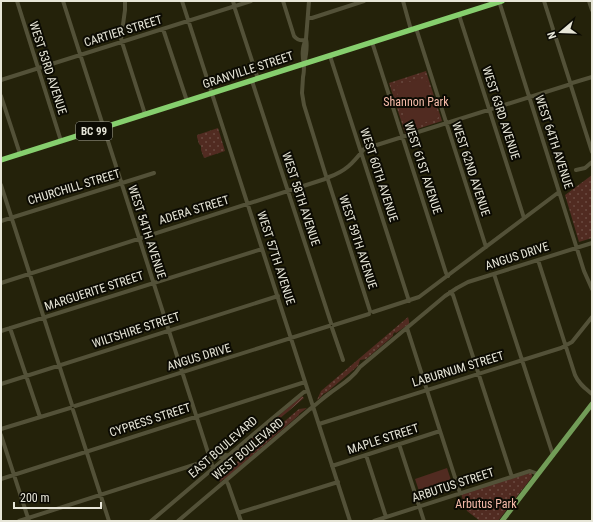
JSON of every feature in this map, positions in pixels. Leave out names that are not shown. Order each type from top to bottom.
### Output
[{"type":"highway","name":"GRANVILLE STREET","points":[[1,160],[500,1]]},
{"type":"main road","points":[[502,521],[592,404]]},
{"type":"street","name":"WEST 53RD AVENUE","points":[[17,1],[61,141]]},
{"type":"street","name":"WEST 54TH AVENUE","points":[[63,1],[213,468]]},
{"type":"street","points":[[124,1],[121,38],[145,114]]},
{"type":"street","name":"WEST 57TH AVENUE","points":[[182,1],[350,521]]},
{"type":"street","name":"WEST 58TH AVENUE","points":[[233,1],[288,191],[342,360]]},
{"type":"street","name":"CARTIER STREET","points":[[1,80],[251,1]]},
{"type":"street","points":[[282,1],[294,36],[296,39],[306,40]]},
{"type":"street","name":"WEST 59TH AVENUE","points":[[309,1],[306,40],[304,42],[302,58],[304,64],[302,87],[304,105],[370,312]]},
{"type":"street","points":[[308,18],[364,1]]},
{"type":"street","name":"WEST 62ND AVENUE","points":[[402,1],[414,29],[486,247]]},
{"type":"street","name":"WEST 64TH AVENUE","points":[[500,1],[584,271],[592,288]]},
{"type":"street","points":[[544,1],[592,152]]},
{"type":"street","points":[[589,1],[592,10]]},
{"type":"street","name":"WEST 63RD AVENUE","points":[[459,15],[524,218]]},
{"type":"street","points":[[163,29],[187,101]]},
{"type":"street","name":"WEST 61ST AVENUE","points":[[372,42],[448,276]]},
{"type":"street","name":"WEST 60TH AVENUE","points":[[330,56],[409,300]]},
{"type":"street","name":"ADERA STREET","points":[[1,283],[327,178],[346,169],[364,150],[592,77]]},
{"type":"street","points":[[1,96],[20,154]]},
{"type":"street","points":[[576,170],[585,168],[592,162]]},
{"type":"street","name":"CHURCHILL STREET","points":[[1,221],[154,173]]},
{"type":"street","points":[[1,185],[110,521]]},
{"type":"street","points":[[409,300],[419,298],[559,192]]},
{"type":"street","name":"ANGUS DRIVE","points":[[450,292],[463,285],[494,274],[592,243]]},
{"type":"street","name":"MARGUERITE STREET","points":[[1,331],[262,249]]},
{"type":"street","points":[[538,260],[577,381],[592,394]]},
{"type":"street","points":[[494,274],[553,455]]},
{"type":"street","points":[[450,292],[452,294],[512,477]]},
{"type":"street","name":"WEST BOULEVARD","points":[[180,520],[313,406],[330,392],[337,389],[360,367],[450,292]]},
{"type":"street","name":"WILTSHIRE STREET","points":[[1,384],[278,296]]},
{"type":"street","name":"ANGUS DRIVE","points":[[1,430],[409,300]]},
{"type":"street","name":"LABURNUM STREET","points":[[319,424],[565,346],[572,342],[592,317]]},
{"type":"street","points":[[10,328],[40,418]]},
{"type":"street","points":[[407,328],[460,493]]},
{"type":"street","name":"CYPRESS STREET","points":[[1,479],[305,382]]},
{"type":"street","name":"EAST BOULEVARD","points":[[152,521],[304,392],[308,391]]},
{"type":"street","name":"MAPLE STREET","points":[[332,466],[440,431]]},
{"type":"street","points":[[1,435],[29,520]]},
{"type":"street","points":[[399,444],[424,521]]},
{"type":"street","points":[[20,521],[29,520],[101,495],[226,455],[228,456]]},
{"type":"street","points":[[366,455],[386,517]]},
{"type":"street","name":"ARBUTUS STREET","points":[[374,521],[530,471],[538,474]]},
{"type":"street","points":[[226,481],[241,521]]},
{"type":"street","points":[[238,513],[338,482]]},
{"type":"green space","name":"Shannon Park","points":[[426,71],[442,121],[405,133],[389,83]]},
{"type":"green space","name":"Shannon Park","points":[[424,78],[426,79],[438,118],[408,128],[395,86]]},
{"type":"green space","points":[[218,128],[225,151],[204,158],[197,135]]},
{"type":"green space","points":[[592,175],[592,238],[579,242],[565,195]]},
{"type":"green space","points":[[408,317],[409,324],[396,333],[395,332],[393,336],[366,359],[360,360],[358,366],[317,400],[321,391]]},
{"type":"green space","points":[[302,396],[304,398],[215,473],[213,471]]},
{"type":"green space","points":[[307,408],[220,482],[218,478],[299,409]]},
{"type":"green space","points":[[447,468],[454,489],[422,500],[415,479]]},
{"type":"green space","name":"Arbutus Park","points":[[532,473],[532,477],[498,521],[480,521],[467,511],[461,494]]}]
